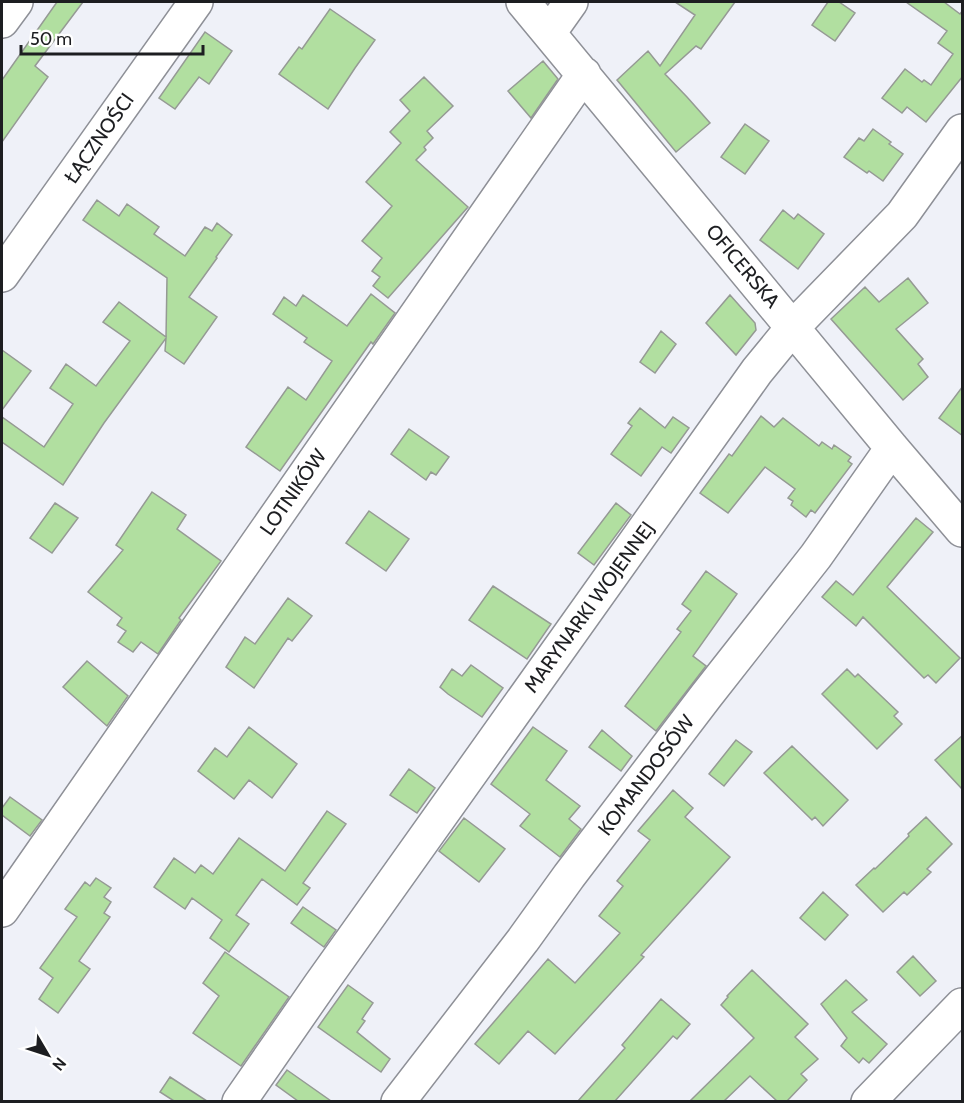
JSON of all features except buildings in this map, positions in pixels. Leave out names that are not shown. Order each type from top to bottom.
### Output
[{"type":"street","points":[[2,21],[16,2]]},
{"type":"street","name":"ŁĄCZNOŚCI","points":[[2,275],[196,2]]},
{"type":"street","name":"OFICERSKA","points":[[523,2],[892,448],[963,530]]},
{"type":"street","points":[[549,33],[571,2]]},
{"type":"street","name":"LOTNIKÓW","points":[[2,910],[584,74]]},
{"type":"street","name":"MARYNARKI WOJENNEJ","points":[[239,1101],[750,381],[793,327],[902,215],[963,131]]},
{"type":"street","name":"KOMANDOSÓW","points":[[398,1101],[523,940],[706,696],[816,556],[892,448]]},
{"type":"street","points":[[868,1101],[963,1005]]}]
